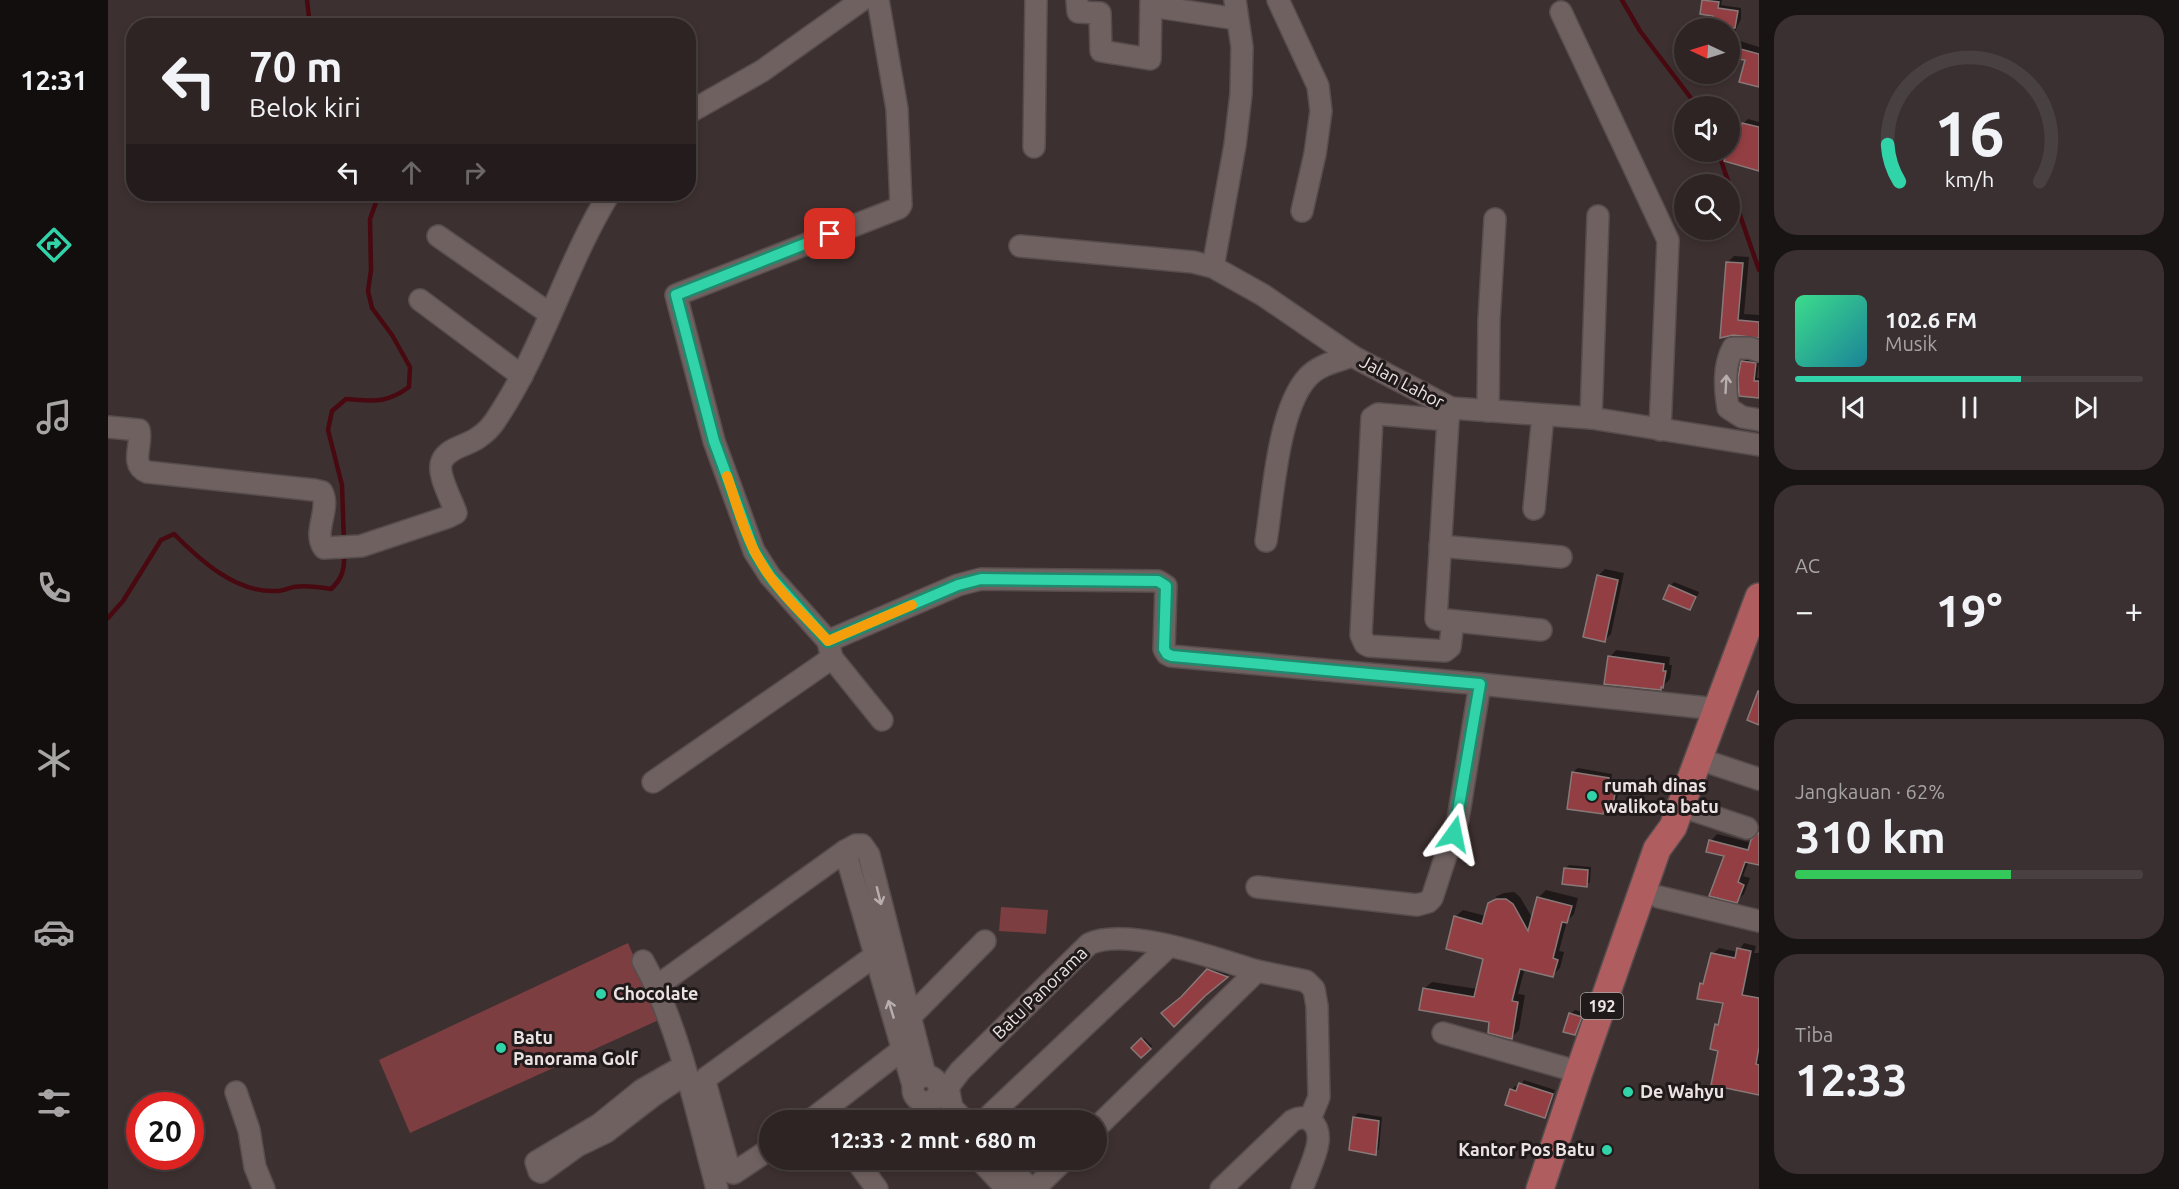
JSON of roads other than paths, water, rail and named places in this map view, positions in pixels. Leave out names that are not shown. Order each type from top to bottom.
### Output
[{"type":"main road","name":"192","points":[[1540,1189],[1657,849],[1677,817],[1759,597]]},
{"type":"main road","name":"192","points":[[1557,1189],[1616,1011],[1674,855],[1677,817]]},
{"type":"street","points":[[696,108],[762,71],[862,0]]},
{"type":"street","points":[[878,0],[897,109],[901,205],[899,208],[676,295],[714,441],[754,551],[770,576],[830,649],[882,720]]},
{"type":"street","points":[[1034,147],[1036,0]]},
{"type":"street","points":[[1077,0],[1078,12],[1100,13],[1101,51],[1150,59],[1151,3],[1236,10],[1242,47],[1241,94],[1235,145],[1213,267]]},
{"type":"street","points":[[1278,0],[1318,86],[1320,103],[1320,129],[1302,211]]},
{"type":"street","points":[[1562,12],[1668,240],[1660,430]]},
{"type":"street","points":[[108,427],[139,430],[138,463],[142,470],[147,472],[322,492],[325,502],[320,540],[324,548],[361,546],[456,513],[441,475],[442,460],[448,453],[478,438],[494,423],[522,376],[582,242],[605,201]]},
{"type":"street","points":[[1591,418],[1598,216]]},
{"type":"street","points":[[1488,411],[1489,320],[1495,219]]},
{"type":"street","points":[[438,236],[550,314]]},
{"type":"street","name":"Jalan Lahor","points":[[1020,246],[1193,261],[1213,267],[1263,295],[1352,356],[1450,414],[1488,411],[1591,418],[1759,445]]},
{"type":"street","points":[[420,300],[522,376]]},
{"type":"street","points":[[1759,351],[1750,348],[1733,348],[1728,357],[1725,393],[1728,408],[1742,417],[1759,420]]},
{"type":"street","points":[[1266,541],[1285,421],[1295,395],[1308,376],[1326,365],[1352,356]]},
{"type":"street","points":[[1376,414],[1450,414],[1440,546],[1444,620],[1434,650],[1369,646],[1363,640],[1371,422],[1376,414]]},
{"type":"street","points":[[1533,509],[1543,415]]},
{"type":"street","points":[[1440,546],[1561,557]]},
{"type":"street","points":[[653,782],[830,649],[958,585],[981,579],[1158,581],[1166,586],[1164,649],[1172,656],[1480,684],[1717,709]]},
{"type":"street","points":[[1444,620],[1541,630]]},
{"type":"street","points":[[1257,888],[1417,905],[1428,902],[1436,888],[1458,819],[1480,684]]},
{"type":"street","points":[[1699,759],[1759,779]]},
{"type":"street","points":[[1677,817],[1747,828]]},
{"type":"street","points":[[657,986],[845,851],[859,844],[865,847],[869,855],[883,949],[903,1049],[954,1110]]},
{"type":"street","points":[[1659,897],[1759,921]]},
{"type":"street","name":"Batu Panorama","points":[[935,1110],[927,1102],[935,1099],[939,1092],[931,1083],[960,1071],[1089,944],[1110,938],[1123,938],[1306,981],[1314,989],[1317,1006],[1319,1097],[1310,1119]]},
{"type":"street","points":[[910,1017],[985,941]]},
{"type":"street","points":[[996,1110],[1168,947]]},
{"type":"street","points":[[883,949],[910,1017],[931,1083]]},
{"type":"street","points":[[759,1156],[734,1173],[730,1172],[705,1082],[706,1078],[883,949]]},
{"type":"street","points":[[643,961],[657,986],[685,1070],[717,1189]]},
{"type":"street","points":[[1107,1117],[1257,971]]},
{"type":"street","points":[[1443,1033],[1579,1072]]},
{"type":"street","points":[[831,1110],[903,1049]]},
{"type":"street","points":[[685,1070],[606,1131],[577,1146],[541,1172],[539,1171],[536,1162],[600,1124],[642,1089],[685,1070]]},
{"type":"street","points":[[236,1092],[249,1130],[255,1167],[264,1189]]},
{"type":"street","points":[[1221,1189],[1292,1121],[1301,1117],[1310,1119],[1317,1131],[1318,1142],[1302,1189]]},
{"type":"street","points":[[864,1170],[878,1189]]},
{"type":"street","points":[[989,1170],[1007,1189]]},
{"type":"street","points":[[1013,1170],[1033,1189],[1053,1170]]},
{"type":"waterway","points":[[307,0],[309,18]]},
{"type":"waterway","points":[[1622,0],[1640,31],[1689,96]]},
{"type":"waterway","points":[[1721,162],[1759,270]]},
{"type":"waterway","points":[[344,543],[342,485],[328,430],[332,411],[346,399],[372,401],[386,399],[409,387],[410,367],[392,335],[372,308],[368,291],[371,270],[370,219],[376,201]]},
{"type":"waterway","points":[[108,618],[123,601],[161,540],[174,534],[220,573],[247,587],[261,590],[279,591],[303,586],[331,589],[342,573],[344,554]]},
{"type":"place","name":"rumah dinas walikota batu","points":[[1592,796]]},
{"type":"place","name":"Chocolate","points":[[601,994]]},
{"type":"place","name":"Batu Panorama Golf","points":[[501,1048]]},
{"type":"place","name":"De Wahyu","points":[[1628,1092]]},
{"type":"place","name":"Kantor Pos Batu","points":[[1607,1150]]}]
